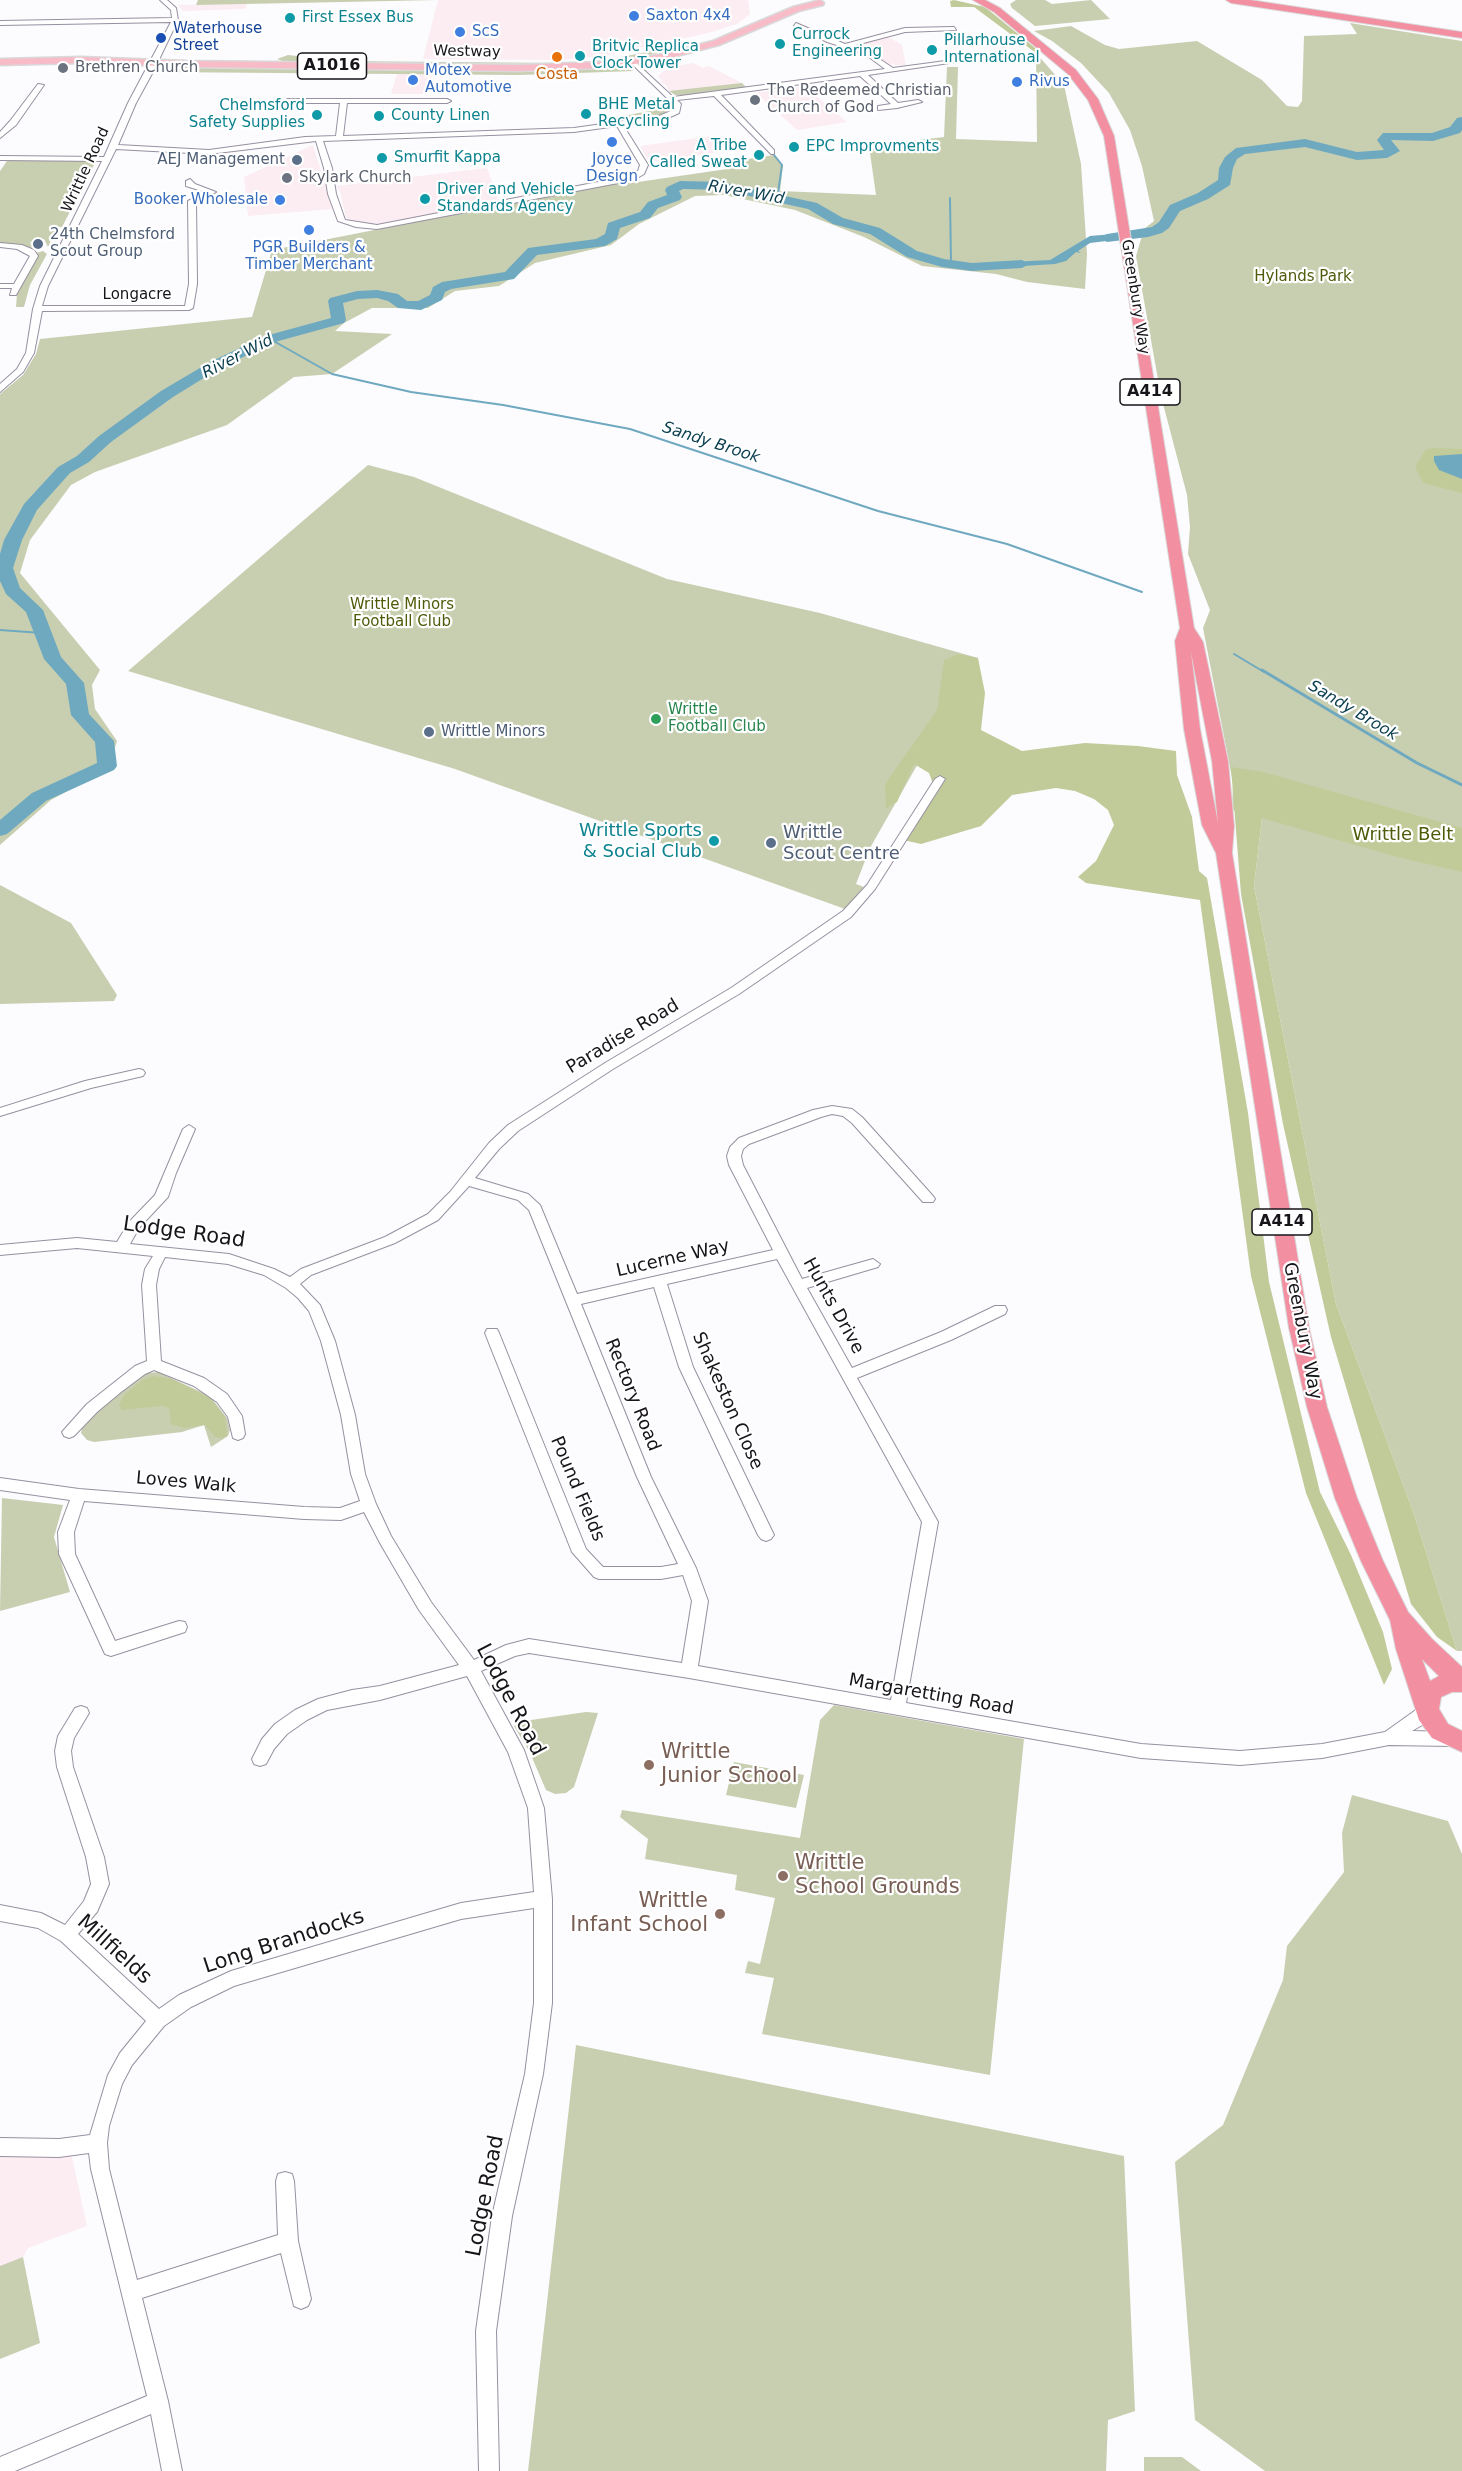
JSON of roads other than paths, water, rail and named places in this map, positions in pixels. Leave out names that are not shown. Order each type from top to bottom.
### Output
[{"type":"highway","name":"A414","points":[[976,0],[990,0]]},
{"type":"highway","name":"Greenbury Way","points":[[976,0],[998,5],[1079,80],[1093,99],[1109,136],[1187,628],[1196,642],[1220,761],[1226,826],[1224,853],[1299,1328],[1312,1385],[1346,1498],[1372,1561],[1400,1618],[1407,1649],[1435,1726],[1457,1740]]},
{"type":"highway","points":[[1231,0],[1462,35]]},
{"type":"highway","points":[[1285,0],[1462,24]]},
{"type":"highway","name":"Greenbury Way","points":[[1187,628],[1182,641],[1192,729],[1210,825],[1224,853]]},
{"type":"highway","name":"Greenbury Way","points":[[1400,1618],[1424,1646],[1462,1680]]},
{"type":"highway","points":[[1427,1707],[1430,1694],[1438,1686],[1462,1680]]},
{"type":"main road","name":"Westway","points":[[154,63],[549,68],[633,62],[686,52],[727,40],[796,9],[831,0]]},
{"type":"main road","name":"Westway","points":[[773,19],[782,11],[785,3],[820,3]]},
{"type":"main road","name":"A1016","points":[[0,62],[81,60],[154,63]]},
{"type":"street","points":[[0,24],[175,20],[174,9],[163,0]]},
{"type":"street","name":"Writtle Road","points":[[0,389],[26,362],[30,353],[37,309],[44,286],[114,147],[132,102],[175,20]]},
{"type":"street","points":[[787,28],[808,23]]},
{"type":"street","points":[[796,26],[867,53],[891,70]]},
{"type":"street","points":[[845,46],[905,30],[954,29]]},
{"type":"street","points":[[114,147],[209,152],[319,138],[543,131],[619,124],[669,115],[678,107],[633,62]]},
{"type":"street","points":[[672,99],[953,62]]},
{"type":"street","points":[[862,74],[897,105]]},
{"type":"street","points":[[0,136],[13,123],[40,85]]},
{"type":"street","points":[[716,93],[771,152]]},
{"type":"street","points":[[288,101],[307,98],[344,101],[430,99],[447,101]]},
{"type":"street","points":[[339,137],[344,101]]},
{"type":"street","points":[[881,108],[918,102]]},
{"type":"street","points":[[319,138],[328,168],[332,194],[342,221],[376,227],[625,179],[641,172],[644,165],[619,124]]},
{"type":"street","points":[[764,145],[773,144]]},
{"type":"street","points":[[2,160],[108,159]]},
{"type":"street","name":"Longacre","points":[[37,309],[189,308],[193,284],[192,201],[212,192],[192,186],[189,184],[190,181]]},
{"type":"street","points":[[0,245],[19,247],[32,252],[34,256],[14,290],[0,286]]},
{"type":"street","name":"Paradise Road","points":[[291,1284],[306,1272],[390,1240],[424,1223],[444,1209],[494,1146],[539,1109],[735,991],[846,914],[871,887],[940,779]]},
{"type":"street","points":[[0,1112],[89,1084],[140,1073]]},
{"type":"street","name":"Hunts Drive","points":[[897,1709],[930,1522],[781,1252],[736,1165],[734,1156],[736,1147],[744,1141],[818,1113],[832,1110],[847,1112],[857,1120],[928,1199]]},
{"type":"street","points":[[122,1246],[134,1225],[162,1197],[169,1173],[189,1129]]},
{"type":"street","name":"Rectory Road","points":[[465,1180],[530,1202],[535,1208],[644,1477],[688,1568],[700,1601],[688,1671]]},
{"type":"street","name":"Lodge Road","points":[[0,1250],[61,1244],[122,1246],[229,1258],[269,1272],[291,1284],[303,1294],[315,1309],[328,1341],[348,1415],[358,1474],[368,1504],[385,1539],[425,1606],[471,1668],[516,1750],[536,1808],[543,1899],[543,2003],[534,2074],[502,2216],[486,2331],[489,2471]]},
{"type":"street","points":[[154,1364],[149,1285],[152,1269],[162,1251]]},
{"type":"street","name":"Lucerne Way","points":[[574,1300],[781,1252]]},
{"type":"street","points":[[799,1285],[873,1264]]},
{"type":"street","name":"Shakeston Close","points":[[659,1281],[686,1367],[766,1535]]},
{"type":"street","points":[[849,1375],[946,1336],[1000,1310]]},
{"type":"street","name":"Pound Fields","points":[[492,1333],[580,1552],[599,1573],[661,1573],[688,1568]]},
{"type":"street","points":[[69,1432],[92,1408],[116,1388],[154,1364],[199,1382],[222,1398],[235,1416],[238,1434]]},
{"type":"street","name":"Loves Walk","points":[[0,1484],[79,1495],[312,1514],[341,1514],[368,1504]]},
{"type":"street","points":[[79,1495],[66,1533],[67,1554],[111,1649],[179,1627]]},
{"type":"street","name":"Margaretting Road","points":[[260,1759],[268,1744],[281,1729],[301,1715],[324,1704],[352,1696],[380,1693],[471,1668],[512,1650],[529,1646],[688,1671],[1141,1751],[1240,1758],[1322,1751],[1389,1738],[1457,1740]]},
{"type":"street","name":"Margaretting Road","points":[[1389,1738],[1418,1719],[1427,1707]]},
{"type":"street","points":[[67,1935],[91,1906],[100,1884],[95,1857],[64,1759],[66,1736],[81,1713]]},
{"type":"street","name":"Long Brandocks","points":[[172,2471],[158,2401],[100,2169],[98,2143],[106,2103],[114,2081],[141,2039],[158,2020],[185,2001],[231,1979],[478,1906],[543,1899]]},
{"type":"street","name":"Millfields","points":[[0,1913],[41,1921],[67,1935],[158,2020]]},
{"type":"street","points":[[0,2147],[44,2148],[98,2143]]},
{"type":"street","points":[[285,2181],[288,2241],[302,2299]]},
{"type":"street","points":[[130,2292],[288,2241]]},
{"type":"street","points":[[0,2467],[158,2401]]},
{"type":"water","points":[[1137,232],[1139,237],[1090,243],[1078,251],[1081,253],[1076,252],[1066,261],[1055,264],[992,268],[990,263],[1050,260],[1090,236]]},
{"type":"water","points":[[1462,454],[1462,479],[1439,470],[1434,461],[1434,456]]},
{"type":"waterway","name":"River Wid","points":[[1107,238],[1157,230],[1164,225],[1175,208],[1203,196],[1225,182],[1226,168],[1232,157],[1241,151],[1305,143],[1357,156],[1387,154],[1393,151],[1384,140],[1388,136],[1433,137],[1455,130],[1462,121]]},
{"type":"waterway","points":[[774,155],[782,165],[777,200]]},
{"type":"waterway","name":"River Wid","points":[[0,830],[39,797],[107,766],[104,741],[80,715],[75,683],[53,659],[34,610],[12,590],[4,568],[13,540],[30,508],[64,470],[83,459],[105,439],[167,394],[215,365],[270,339],[339,320],[335,301],[357,295],[377,294],[393,297],[403,305],[421,306],[437,297],[438,290],[447,285],[509,276],[533,251],[600,243],[612,236],[613,226],[645,215],[653,205],[675,197],[672,190],[680,185],[722,186],[812,206],[838,221],[875,231],[912,254],[942,263],[972,267],[1022,264]]},
{"type":"waterway","points":[[950,198],[951,264]]},
{"type":"waterway","name":"Sandy Brook","points":[[270,339],[332,374],[411,392],[503,405],[630,429],[878,511],[1007,544],[1142,592]]},
{"type":"waterway","points":[[0,630],[42,633]]},
{"type":"waterway","name":"Sandy Brook","points":[[1234,654],[1264,672]]},
{"type":"waterway","name":"Sandy Brook","points":[[1262,670],[1417,763],[1462,785]]},
{"type":"place","name":"Saxton 4x4","points":[[634,16]]},
{"type":"place","name":"First Essex Bus","points":[[290,18]]},
{"type":"place","name":"ScS","points":[[460,32]]},
{"type":"place","name":"Waterhouse Street","points":[[161,38]]},
{"type":"place","name":"Currock Engineering","points":[[780,44]]},
{"type":"place","name":"Pillarhouse International","points":[[932,50]]},
{"type":"place","name":"Britvic Replica Clock Tower","points":[[580,56]]},
{"type":"place","name":"Costa","points":[[557,57]]},
{"type":"place","name":"Brethren Church","points":[[63,68]]},
{"type":"place","name":"Motex Automotive","points":[[413,80]]},
{"type":"place","name":"Rivus","points":[[1017,82]]},
{"type":"place","name":"The Redeemed Christian Church of God","points":[[755,100]]},
{"type":"place","name":"BHE Metal Recycling","points":[[586,114]]},
{"type":"place","name":"Chelmsford Safety Supplies","points":[[317,115]]},
{"type":"place","name":"County Linen","points":[[379,116]]},
{"type":"place","name":"Joyce Design","points":[[612,142]]},
{"type":"place","name":"EPC Improvments","points":[[794,147]]},
{"type":"place","name":"A Tribe Called Sweat","points":[[759,155]]},
{"type":"place","name":"Smurfit Kappa","points":[[382,158]]},
{"type":"place","name":"AEJ Management","points":[[297,160]]},
{"type":"place","name":"Skylark Church","points":[[287,178]]},
{"type":"place","name":"Driver and Vehicle Standards Agency","points":[[425,199]]},
{"type":"place","name":"Booker Wholesale","points":[[280,200]]},
{"type":"place","name":"PGR Builders & Timber Merchant","points":[[309,230]]},
{"type":"place","name":"24th Chelmsford Scout Group","points":[[38,244]]},
{"type":"place","name":"Writtle Football Club","points":[[656,719]]},
{"type":"place","name":"Writtle Minors","points":[[429,732]]},
{"type":"place","name":"Writtle Sports & Social Club","points":[[714,841]]},
{"type":"place","name":"Writtle Scout Centre","points":[[771,843]]},
{"type":"place","name":"Writtle Junior School","points":[[649,1765]]},
{"type":"place","name":"Writtle School Grounds","points":[[783,1876]]},
{"type":"place","name":"Writtle Infant School","points":[[720,1914]]},
{"type":"park label","name":"Hylands Park","points":[[1303,277]]},
{"type":"park label","name":"Writtle Minors Football Club","points":[[402,614]]},
{"type":"park label","name":"Writtle Belt","points":[[1403,835]]}]
